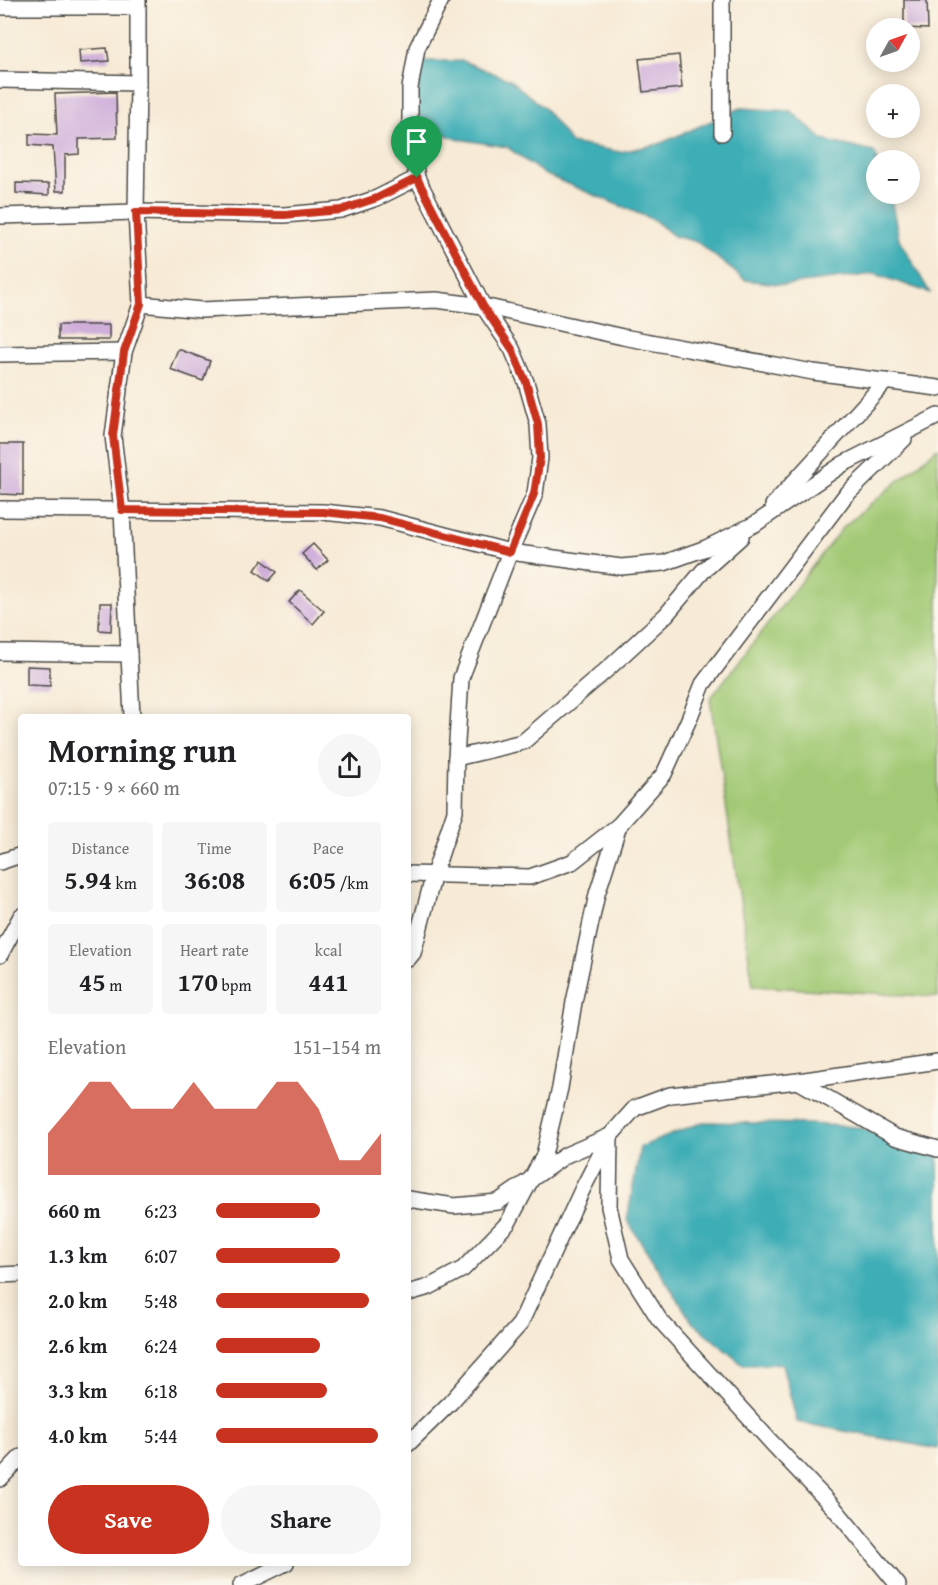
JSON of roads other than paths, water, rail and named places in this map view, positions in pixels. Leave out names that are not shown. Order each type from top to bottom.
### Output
[{"type":"street","points":[[411,955],[455,811],[460,678],[534,494],[540,458],[538,424],[526,382],[512,349],[483,306],[417,178],[410,131],[410,88],[417,48],[441,0]]},
{"type":"street","points":[[722,0],[722,133]]},
{"type":"street","points":[[0,7],[138,3],[136,212],[141,304],[124,352],[113,436],[122,510],[132,714]]},
{"type":"street","points":[[0,80],[138,83]]},
{"type":"street","points":[[0,216],[136,212],[284,215],[341,210],[377,198],[417,178]]},
{"type":"street","points":[[141,304],[201,310],[436,300],[483,306],[634,339],[813,372],[938,388]]},
{"type":"street","points":[[0,354],[124,352]]},
{"type":"street","points":[[456,758],[523,742],[611,666],[666,615],[703,571],[755,524],[886,381]]},
{"type":"street","points":[[0,509],[323,512],[380,518],[510,552],[621,567],[664,563],[706,548],[755,524],[843,464],[938,416]]},
{"type":"street","points":[[411,874],[530,877],[572,862],[619,825],[664,774],[703,684],[845,496],[914,429]]},
{"type":"street","points":[[0,652],[129,654]]},
{"type":"street","points":[[411,1292],[429,1287],[463,1269],[508,1223],[544,1155],[560,1088],[574,1002],[597,894],[619,825]]},
{"type":"street","points":[[0,862],[18,856]]},
{"type":"street","points":[[0,955],[18,922]]},
{"type":"street","points":[[411,1441],[450,1403],[520,1324],[582,1190],[610,1136],[635,1108],[670,1095],[798,1081],[938,1061]]},
{"type":"street","points":[[798,1081],[895,1137],[938,1149]]},
{"type":"street","points":[[411,1199],[454,1206],[498,1202],[566,1155],[610,1136]]},
{"type":"street","points":[[610,1136],[609,1207],[621,1259],[659,1319],[835,1509],[898,1585]]},
{"type":"street","points":[[0,1275],[18,1274]]},
{"type":"street","points":[[0,1479],[18,1460]]},
{"type":"street","points":[[242,1585],[280,1566]]},
{"type":"water","points":[[422,61],[463,61],[510,80],[545,109],[571,143],[620,152],[659,144],[741,108],[791,111],[823,140],[866,150],[866,204],[892,204],[899,239],[930,293],[875,274],[785,285],[745,280],[697,242],[674,236],[654,220],[544,174],[507,147],[458,139],[415,125],[416,83]]},
{"type":"water","points":[[703,1122],[858,1127],[938,1154],[938,1449],[797,1422],[782,1364],[743,1365],[692,1322],[627,1220],[640,1147]]}]
